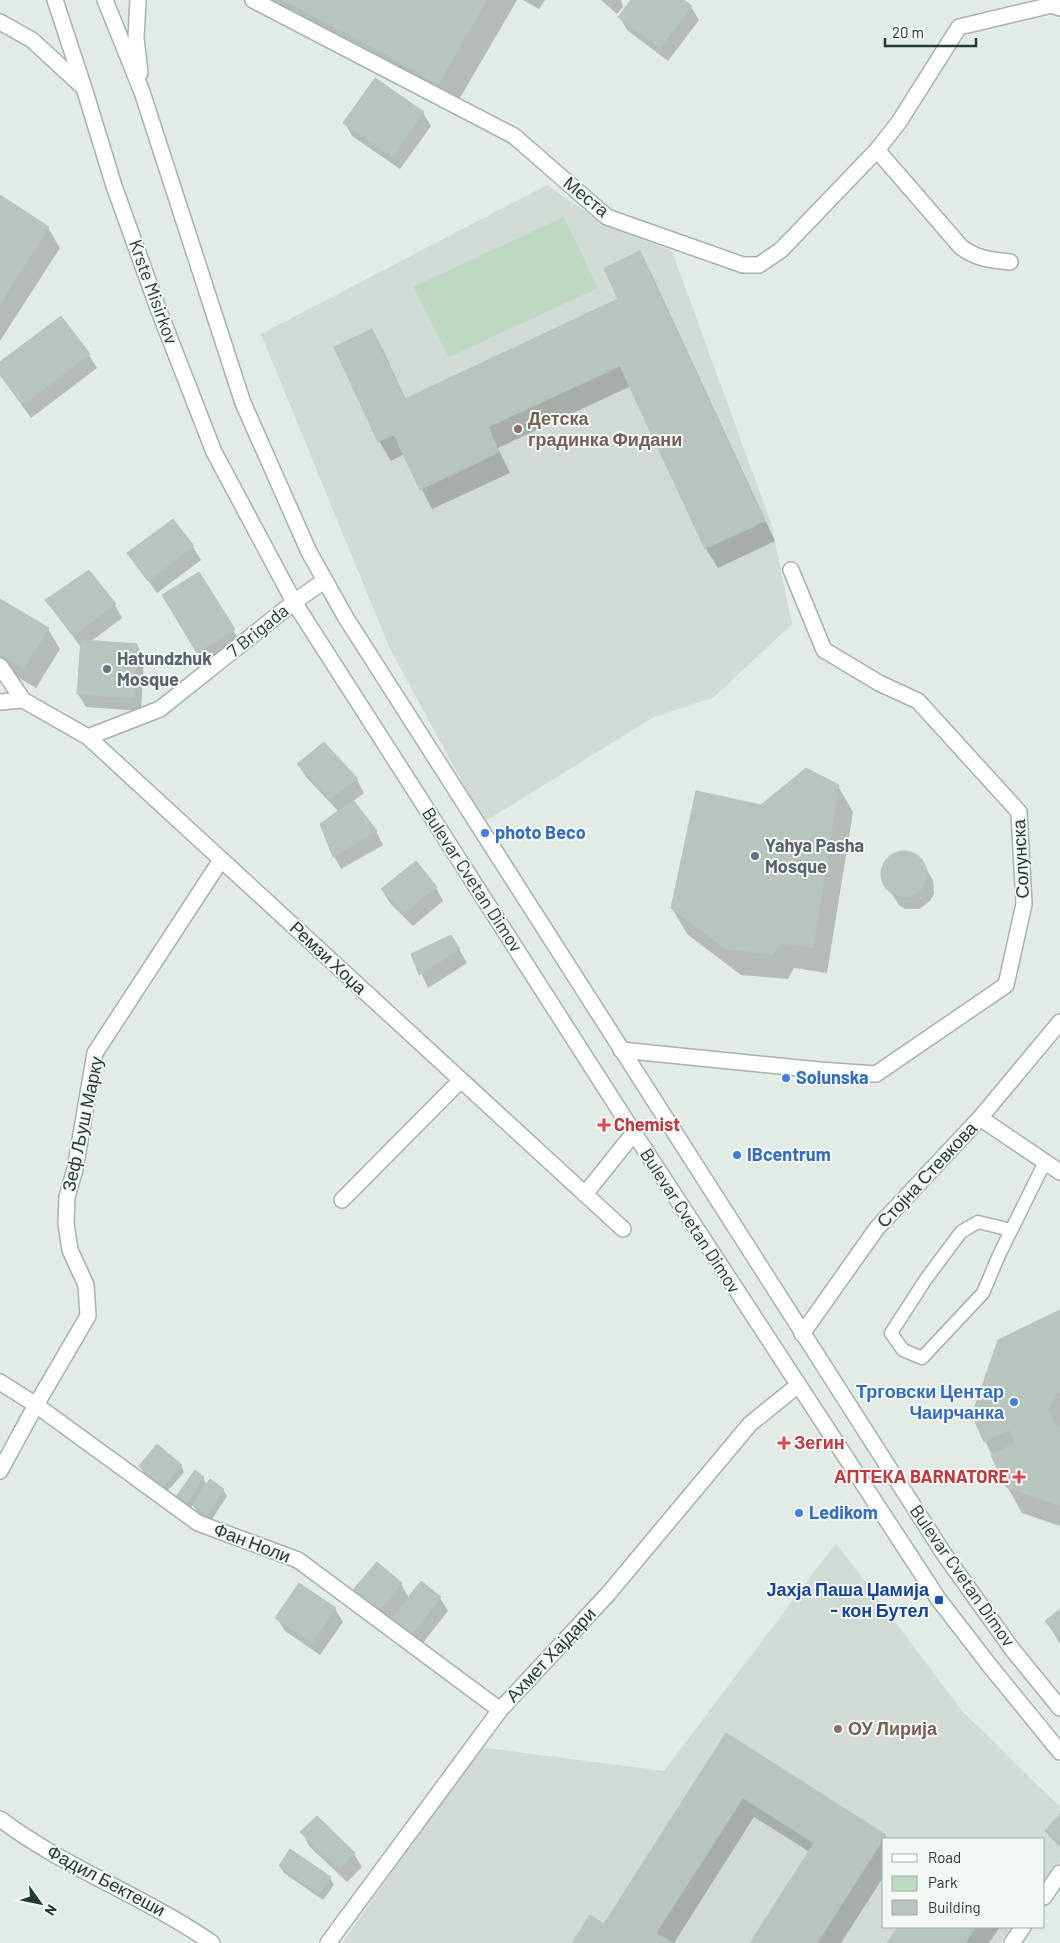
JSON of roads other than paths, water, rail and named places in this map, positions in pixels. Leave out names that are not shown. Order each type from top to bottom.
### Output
[{"type":"street","name":"Krste Misirkov","points":[[55,0],[114,186],[159,311],[214,452],[278,573]]},
{"type":"street","points":[[105,0],[142,92]]},
{"type":"street","points":[[138,0],[136,38],[142,92]]},
{"type":"street","name":"Места","points":[[253,0],[514,136],[607,217],[743,265],[759,265],[780,250],[877,150],[899,122],[958,26],[1054,4]]},
{"type":"street","points":[[0,22],[32,40],[84,88]]},
{"type":"street","name":"Bulevar Cvetan Dimov","points":[[142,92],[243,402],[309,552],[324,581],[621,1050],[944,1554],[1012,1649],[1060,1708]]},
{"type":"street","points":[[877,150],[961,247],[982,259],[1010,262]]},
{"type":"street","name":"Солунска","points":[[621,1050],[876,1074],[1006,985],[1024,904],[1019,812],[918,702],[879,683],[824,650],[791,570]]},
{"type":"street","name":"Bulevar Cvetan Dimov","points":[[278,573],[294,602],[797,1386],[939,1600],[1060,1752]]},
{"type":"street","name":"7 Brigada","points":[[88,737],[160,709],[294,602],[324,581]]},
{"type":"street","name":"Ремзи Хоџа","points":[[0,666],[23,700],[88,737],[623,1229]]},
{"type":"street","points":[[0,702],[23,700]]},
{"type":"street","name":"Зеф Љуш Марку","points":[[0,1471],[88,1316],[86,1285],[70,1250],[66,1224],[67,1197],[75,1169],[95,1053],[221,860]]},
{"type":"street","name":"Стојна Стевкова","points":[[802,1334],[877,1228],[980,1118],[1060,1022]]},
{"type":"street","points":[[342,1200],[462,1080]]},
{"type":"street","points":[[980,1118],[1060,1172]]},
{"type":"street","points":[[585,1194],[634,1133]]},
{"type":"street","name":"Фан Ноли","points":[[0,1382],[36,1405],[198,1523],[298,1560],[500,1710]]},
{"type":"street","name":"Ахмет Хајдари","points":[[328,1943],[500,1710],[608,1594],[750,1424],[797,1386]]},
{"type":"street","name":"Фадил Бектеши","points":[[0,1819],[25,1838],[182,1923],[212,1943]]},
{"type":"street","points":[[1045,1896],[1060,1874]]},
{"type":"street","points":[[1012,1943],[1022,1928]]},
{"type":"lane","points":[[1011,1230],[978,1222],[961,1232],[926,1279],[891,1333],[903,1350],[922,1358],[982,1293],[1045,1162]]},
{"type":"place","name":"Детска градинка Фидани","points":[[518,429]]},
{"type":"place","name":"Hatundzhuk Mosque","points":[[107,669]]},
{"type":"place","name":"photo Beco","points":[[485,833]]},
{"type":"place","name":"Yahya Pasha Mosque","points":[[755,856]]},
{"type":"place","name":"Solunska","points":[[786,1078]]},
{"type":"place","name":"Chemist","points":[[604,1125]]},
{"type":"place","name":"IBcentrum","points":[[737,1155]]},
{"type":"place","name":"Трговски Центар Чаирчанка","points":[[1014,1402]]},
{"type":"place","name":"Зегин","points":[[784,1443]]},
{"type":"place","name":"АПТЕКА BARNATORE","points":[[1019,1477]]},
{"type":"place","name":"Ledikom","points":[[799,1513]]},
{"type":"place","name":"Јахја Паша Џамија - кон Бутел","points":[[939,1600]]},
{"type":"place","name":"ОУ Лирија","points":[[838,1729]]}]
